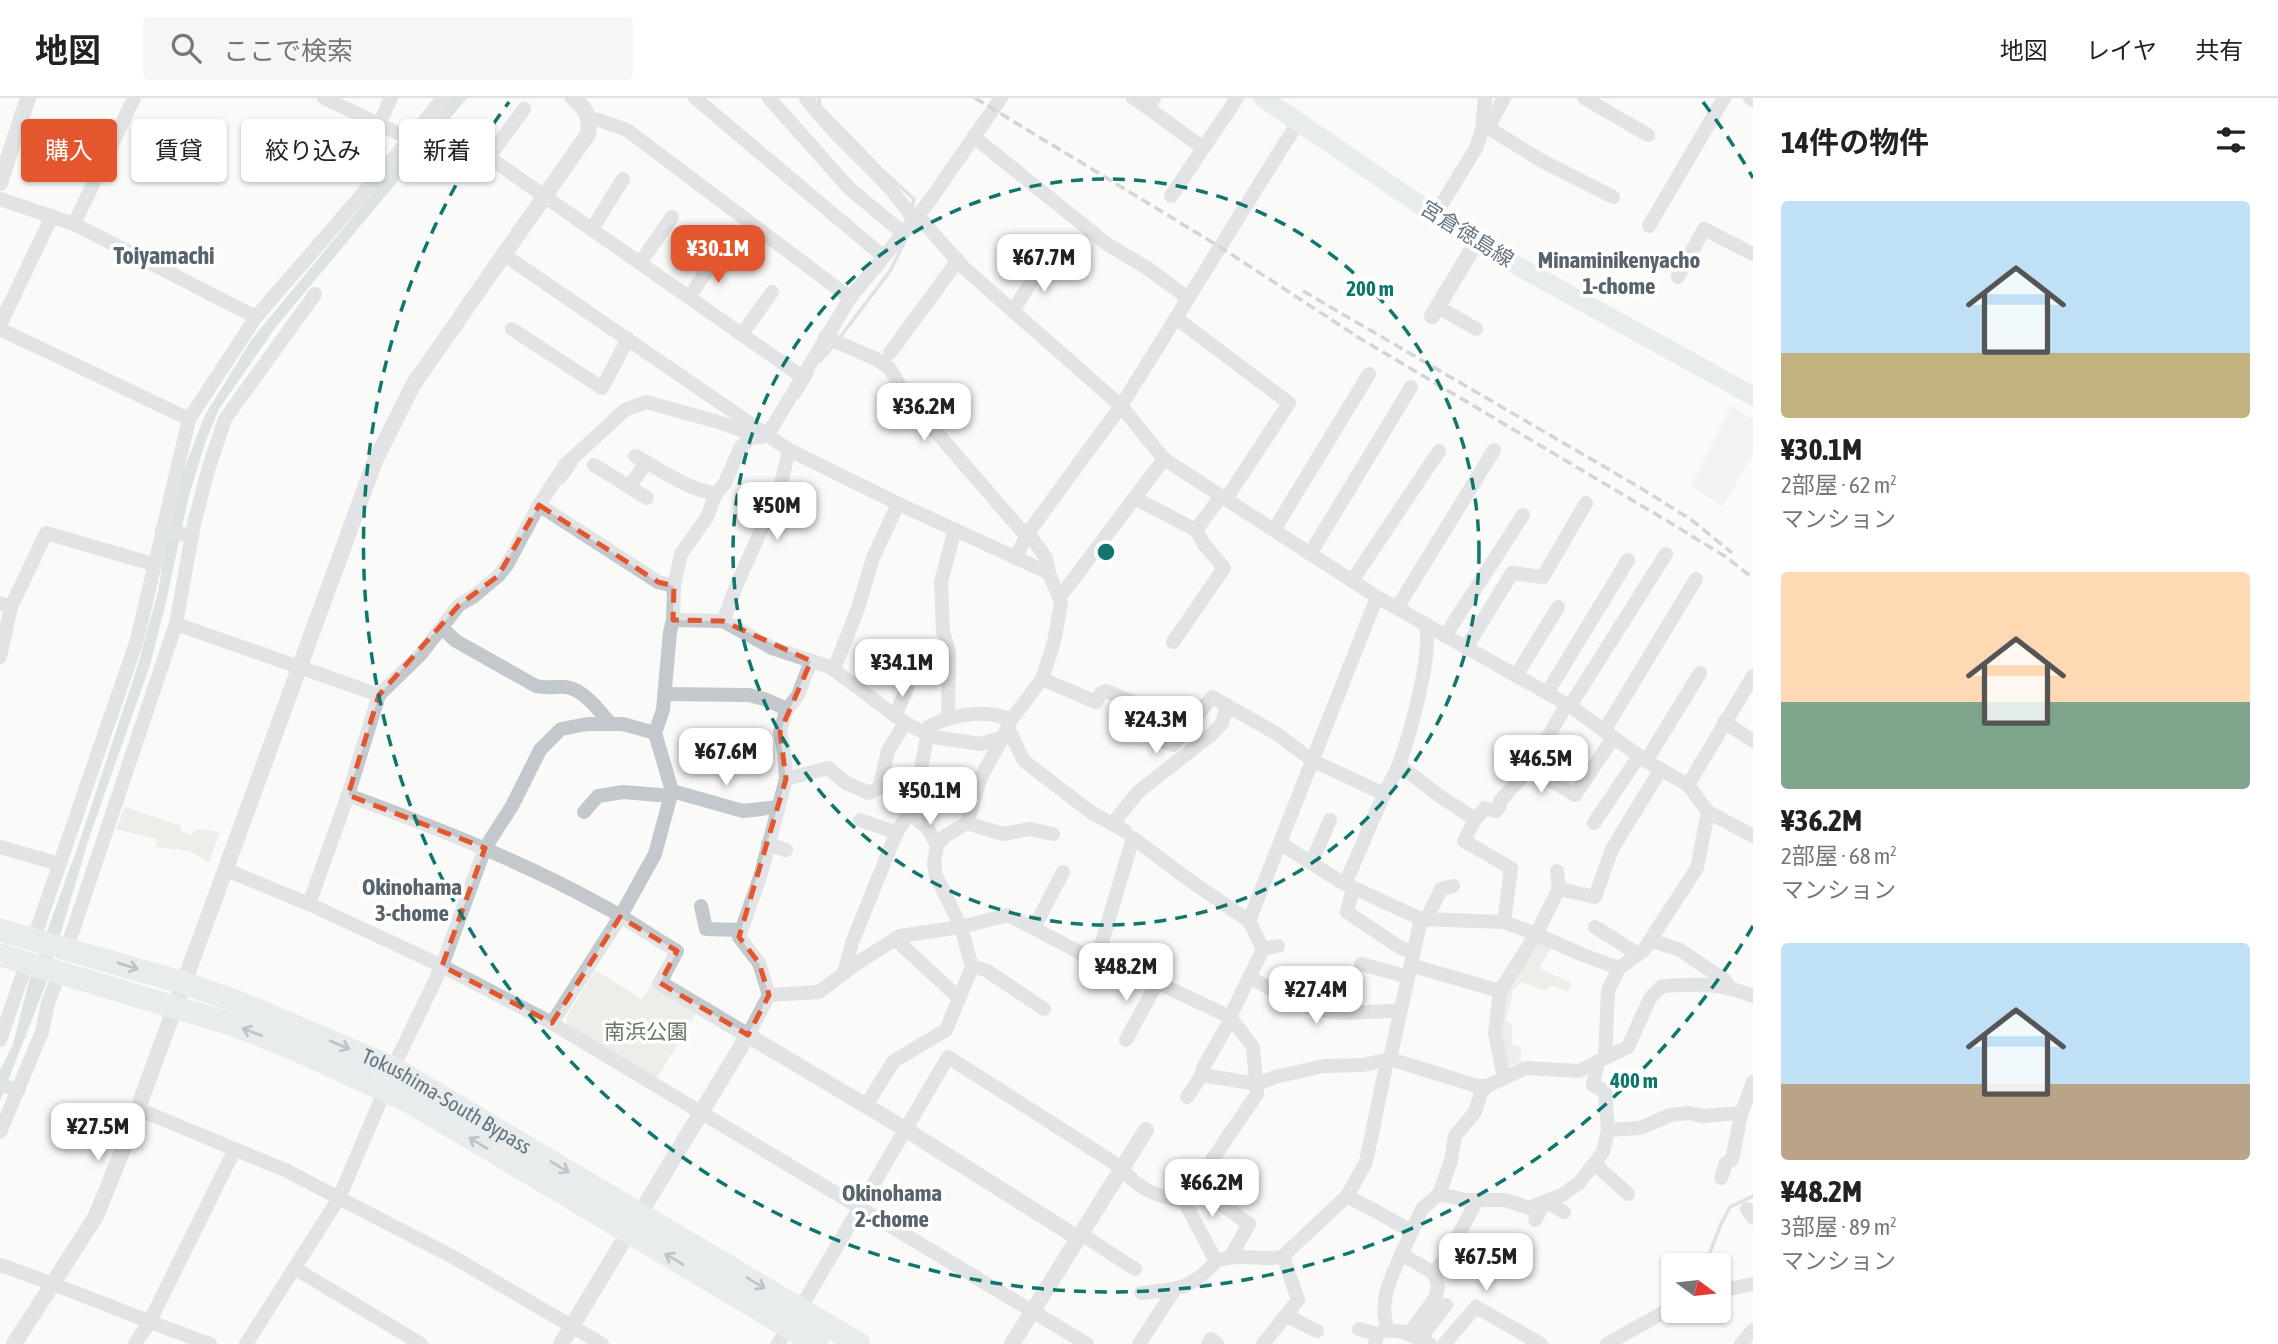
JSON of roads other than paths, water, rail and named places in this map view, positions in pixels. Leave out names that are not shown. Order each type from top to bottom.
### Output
[{"type":"highway","name":"Tokushima-South Bypass","points":[[0,930],[184,982],[239,1002],[393,1068],[635,1223],[817,1344]]},
{"type":"highway","name":"Tokushima-South Bypass","points":[[0,955],[231,1024],[290,1046],[410,1102],[635,1223]]},
{"type":"highway","name":"Tokushima-South Bypass","points":[[789,1327],[859,1344]]},
{"type":"main road","name":"宮倉徳島線","points":[[1263,98],[1476,243],[1753,396]]},
{"type":"street","points":[[0,183],[28,98]]},
{"type":"street","points":[[74,224],[134,98]]},
{"type":"street","points":[[324,98],[368,119]]},
{"type":"street","points":[[381,119],[391,98]]},
{"type":"street","points":[[426,119],[443,98]]},
{"type":"street","points":[[14,1344],[96,1216],[176,1007],[375,461],[413,385],[588,134],[589,119],[585,110],[573,98]]},
{"type":"street","points":[[695,98],[884,257]]},
{"type":"street","points":[[769,98],[850,189],[903,233]]},
{"type":"street","points":[[806,98],[817,113],[958,260],[1121,406],[1164,459],[1427,630],[1445,635],[1569,705],[1643,759],[1688,785],[1708,812],[1753,836]]},
{"type":"street","points":[[767,436],[850,298],[916,218],[1001,98]]},
{"type":"street","points":[[1133,98],[1151,103],[1203,148]]},
{"type":"street","points":[[1171,196],[1237,98]]},
{"type":"street","points":[[1485,98],[1485,129]]},
{"type":"street","points":[[1435,215],[1504,98]]},
{"type":"street","points":[[1584,98],[1648,135]]},
{"type":"street","points":[[1649,226],[1724,98]]},
{"type":"street","points":[[495,149],[524,109]]},
{"type":"street","points":[[589,119],[627,130],[850,298]]},
{"type":"street","points":[[1016,557],[1028,533],[1121,406],[1298,122]]},
{"type":"street","points":[[1485,129],[1613,197]]},
{"type":"street","points":[[974,137],[1107,244],[1147,268],[1188,298]]},
{"type":"street","points":[[51,943],[59,864],[137,640],[189,419],[256,317],[399,152]]},
{"type":"street","points":[[495,161],[801,376]]},
{"type":"street","points":[[592,229],[623,179]]},
{"type":"street","points":[[0,199],[74,224],[256,317]]},
{"type":"street","points":[[51,216],[0,327],[189,419]]},
{"type":"street","points":[[640,263],[671,217]]},
{"type":"street","points":[[1678,277],[1704,229],[1753,254]]},
{"type":"street","points":[[1476,243],[1435,312],[1476,329]]},
{"type":"street","points":[[689,297],[719,253]]},
{"type":"street","points":[[503,254],[789,450],[898,504],[1049,573]]},
{"type":"street","points":[[1013,311],[1046,258]]},
{"type":"street","points":[[890,353],[958,260]]},
{"type":"street","points":[[742,334],[772,292]]},
{"type":"street","points":[[51,943],[176,624],[192,536],[208,470],[225,419],[316,295]]},
{"type":"street","points":[[1176,318],[1289,403],[1224,498],[1196,530]]},
{"type":"street","points":[[512,329],[602,388],[628,339]]},
{"type":"street","points":[[825,337],[876,359],[889,368],[911,402],[1021,530],[1028,533],[1046,558],[1061,603],[1055,642],[1042,679],[1007,729],[981,777],[967,823],[945,836],[937,845],[934,864],[936,876],[961,927],[972,967],[946,1030],[894,1061],[866,1105]]},
{"type":"street","points":[[1274,530],[1369,374]]},
{"type":"street","points":[[1310,554],[1411,387]]},
{"type":"street","points":[[309,904],[348,795],[379,695],[421,654],[459,605],[489,583],[507,565],[539,505],[565,465],[625,410],[646,402],[744,431],[750,438]]},
{"type":"street","points":[[552,1023],[620,916],[654,854],[672,793],[655,733],[663,710],[674,586],[681,554],[707,517],[740,448],[750,438],[767,436]]},
{"type":"street","points":[[723,621],[780,488],[789,450]]},
{"type":"street","points":[[1397,608],[1494,450]]},
{"type":"street","points":[[1353,582],[1438,451]]},
{"type":"street","points":[[630,485],[641,459],[671,478],[700,491],[716,494]]},
{"type":"street","points":[[1059,598],[1164,459]]},
{"type":"street","points":[[594,465],[647,498]]},
{"type":"street","points":[[1134,498],[1196,530],[1224,568],[1173,642]]},
{"type":"street","points":[[1466,648],[1512,573],[1543,577],[1586,503]]},
{"type":"street","points":[[830,667],[836,664],[857,611],[873,558],[898,504]]},
{"type":"street","points":[[539,505],[658,582],[674,586]]},
{"type":"street","points":[[1445,635],[1523,515]]},
{"type":"street","points":[[948,718],[949,652],[943,632],[941,582],[955,529]]},
{"type":"street","points":[[162,530],[192,536]]},
{"type":"street","points":[[0,657],[6,605],[46,533],[156,565]]},
{"type":"street","points":[[1504,922],[1511,868],[1464,841],[1475,819],[1485,808],[1496,811],[1500,801],[1530,768],[1666,554]]},
{"type":"street","points":[[1547,693],[1628,560]]},
{"type":"street","points":[[1530,768],[1575,795],[1696,579]]},
{"type":"street","points":[[1249,921],[1377,597]]},
{"type":"street","points":[[1516,676],[1558,607]]},
{"type":"street","points":[[673,620],[723,621],[772,648],[830,667],[900,720],[926,735],[981,744],[1007,729]]},
{"type":"street","points":[[176,624],[379,695]]},
{"type":"street","points":[[443,628],[456,641],[536,686],[550,689],[566,687],[577,692],[609,722]]},
{"type":"street","points":[[1345,884],[1399,765],[1418,697],[1427,630]]},
{"type":"street","points":[[561,1344],[703,1112],[769,995],[759,963],[739,937],[786,779],[780,732],[787,709],[798,695],[811,661]]},
{"type":"street","points":[[1594,823],[1643,759],[1700,673]]},
{"type":"street","points":[[1688,785],[1753,676]]},
{"type":"street","points":[[1042,679],[1096,702],[1101,693],[1106,691],[1138,704]]},
{"type":"street","points":[[786,779],[828,768],[846,783],[869,793],[879,788],[908,685]]},
{"type":"street","points":[[664,694],[715,700],[749,695],[787,709]]},
{"type":"street","points":[[1164,743],[1173,745],[1212,697],[1277,734],[1313,761],[1384,794]]},
{"type":"street","points":[[844,973],[852,943],[897,833],[910,813],[929,726],[948,718],[997,713],[1024,761],[1092,813],[1119,827],[1138,792],[1212,734],[1222,723],[1227,705]]},
{"type":"street","points":[[393,1068],[442,966],[485,848],[512,806],[540,750],[561,729],[609,722],[623,723],[655,733]]},
{"type":"street","points":[[1724,722],[1753,741]]},
{"type":"street","points":[[1399,765],[1475,819]]},
{"type":"street","points":[[1559,889],[1595,897],[1612,849],[1661,769]]},
{"type":"street","points":[[584,811],[598,796],[623,792],[672,793],[743,811],[778,807]]},
{"type":"street","points":[[348,795],[485,848],[620,916],[677,951],[660,983],[1135,1269]]},
{"type":"street","points":[[1439,1194],[1466,1200],[1505,1200],[1530,1208],[1545,1203],[1579,1183],[1595,1164],[1603,1152],[1608,1130],[1605,1091],[1593,1085],[1602,1059],[1608,991],[1619,968],[1638,954],[1650,940],[1697,868],[1708,812]]},
{"type":"street","points":[[910,813],[928,830],[937,845]]},
{"type":"street","points":[[860,820],[897,833]]},
{"type":"street","points":[[1311,863],[1330,820]]},
{"type":"street","points":[[967,823],[1003,834],[1030,829],[1053,834]]},
{"type":"street","points":[[1360,833],[1345,884],[1347,912],[1401,948],[1410,965]]},
{"type":"street","points":[[1097,959],[1133,838],[1249,921],[1263,949]]},
{"type":"street","points":[[1280,843],[1345,884],[1423,920],[1504,922],[1619,968]]},
{"type":"street","points":[[768,844],[786,850]]},
{"type":"street","points":[[0,847],[59,864]]},
{"type":"street","points":[[226,870],[309,904],[442,966],[552,1023],[1087,1344]]},
{"type":"street","points":[[1504,1078],[1495,1033],[1500,991],[1559,889],[1556,871]]},
{"type":"street","points":[[1034,928],[1063,872]]},
{"type":"street","points":[[1141,1293],[1175,1289],[1202,1277],[1216,1261],[1231,1256],[1264,1256],[1275,1259],[1283,1256],[1347,1196],[1366,1162],[1410,965],[1423,920],[1441,889],[1453,886]]},
{"type":"street","points":[[702,906],[706,929],[741,930]]},
{"type":"street","points":[[769,995],[819,992],[900,936],[961,927],[1008,915],[1097,959],[1157,983],[1231,1018],[1253,1048],[1257,1094],[1184,1201]]},
{"type":"street","points":[[1595,927],[1638,954]]},
{"type":"street","points":[[895,939],[959,998]]},
{"type":"street","points":[[1650,940],[1680,950],[1725,980],[1728,986]]},
{"type":"street","points":[[1263,949],[1278,946]]},
{"type":"street","points":[[1187,1097],[1202,1075],[1203,1068],[1231,1018],[1263,949]]},
{"type":"street","points":[[1361,964],[1410,965],[1500,991]]},
{"type":"street","points":[[0,1040],[44,967]]},
{"type":"street","points":[[0,1132],[42,1032],[48,1003],[44,967]]},
{"type":"street","points":[[972,967],[986,970],[1044,1009]]},
{"type":"street","points":[[1250,978],[1289,998],[1322,1010],[1364,1013],[1400,1011]]},
{"type":"street","points":[[1126,1040],[1157,983]]},
{"type":"street","points":[[1379,1336],[1386,1293],[1401,1254],[1422,1209],[1439,1194],[1451,1161],[1455,1136],[1475,1112],[1480,1093],[1487,1086],[1526,1068],[1579,1071],[1628,1047],[1650,998],[1662,986],[1728,986],[1753,996]]},
{"type":"street","points":[[789,1327],[948,1057],[1122,1168],[1130,1179],[1158,1196],[1184,1201]]},
{"type":"street","points":[[1202,1075],[1257,1084],[1324,1066],[1363,1065],[1389,1060],[1477,1086],[1487,1086]]},
{"type":"street","points":[[1721,1178],[1726,1163],[1732,1160],[1741,1113],[1753,1082]]},
{"type":"street","points":[[0,1084],[19,1090]]},
{"type":"street","points":[[246,1344],[340,1198],[385,1090]]},
{"type":"street","points":[[138,1109],[285,1170],[453,1257],[602,1344]]},
{"type":"street","points":[[1608,1130],[1640,1128],[1670,1115],[1741,1113]]},
{"type":"street","points":[[1012,1344],[1146,1130]]},
{"type":"street","points":[[135,1344],[149,1323],[235,1149]]},
{"type":"street","points":[[1595,1164],[1628,1194]]},
{"type":"street","points":[[1196,1186],[1249,1224],[1231,1256]]},
{"type":"street","points":[[1347,1196],[1412,1231]]},
{"type":"street","points":[[1434,1273],[1450,1251],[1478,1200]]},
{"type":"street","points":[[1184,1201],[1216,1261]]},
{"type":"street","points":[[1545,1203],[1564,1212]]},
{"type":"street","points":[[1535,1220],[1545,1203]]},
{"type":"street","points":[[1401,1254],[1434,1273],[1438,1286],[1418,1340]]},
{"type":"street","points":[[1264,1344],[1298,1300],[1283,1256]]},
{"type":"street","points":[[0,1265],[54,1283],[149,1323],[209,1344]]},
{"type":"street","points":[[294,1268],[421,1344]]},
{"type":"street","points":[[1731,1288],[1753,1284]]},
{"type":"street","points":[[1139,1344],[1175,1289]]},
{"type":"street","points":[[1418,1340],[1446,1305]]},
{"type":"street","points":[[1444,1344],[1476,1307],[1541,1344]]},
{"type":"street","points":[[1607,1344],[1661,1314]]},
{"type":"street","points":[[1287,1316],[1317,1332]]},
{"type":"street","points":[[1359,1329],[1379,1336],[1418,1340]]},
{"type":"street","points":[[1742,1344],[1753,1330]]},
{"type":"street","points":[[1208,1344],[1211,1339],[1217,1344]]},
{"type":"waterway","points":[[819,98],[820,106],[914,199],[912,208]]},
{"type":"waterway","points":[[838,340],[890,271],[906,239]]},
{"type":"waterway","points":[[820,361],[833,346]]},
{"type":"waterway","points":[[798,397],[812,374]]},
{"type":"waterway","points":[[562,483],[576,464]]},
{"type":"waterway","points":[[1710,1253],[1730,1207],[1753,1196]]},
{"type":"railway","points":[[975,98],[1220,247],[1361,339],[1726,557],[1753,578]]},
{"type":"railway","points":[[1303,291],[1639,487],[1693,521],[1732,553]]},
{"type":"district","name":"Toiyamachi","points":[[164,256]]},
{"type":"district","name":"Minaminikenyacho 1-chome","points":[[1619,273]]},
{"type":"district","name":"Okinohama 3-chome","points":[[412,900]]},
{"type":"district","name":"Okinohama 2-chome","points":[[892,1206]]},
{"type":"park label","name":"南浜公園","points":[[646,1032]]}]
